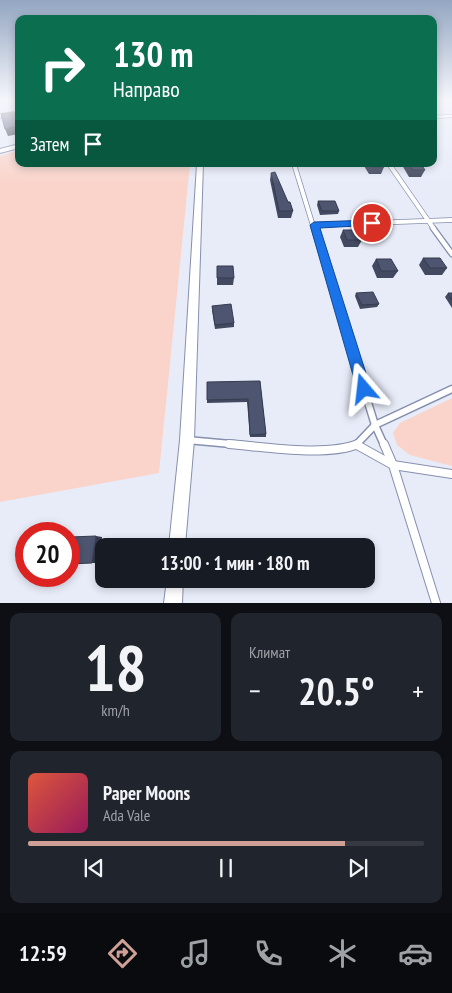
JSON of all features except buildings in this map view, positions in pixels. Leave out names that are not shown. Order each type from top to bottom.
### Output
[{"type":"street","points":[[0,151],[15,147]]},
{"type":"street","points":[[178,538],[187,440],[200,167]]},
{"type":"street","points":[[173,603],[174,588]]},
{"type":"lane","points":[[295,167],[375,425],[393,465],[436,603]]},
{"type":"lane","points":[[392,167],[452,254]]},
{"type":"lane","points":[[314,225],[452,220]]},
{"type":"lane","points":[[357,445],[375,425],[452,389]]},
{"type":"lane","points":[[187,440],[282,449],[324,450],[357,445],[393,465],[452,474]]},
{"type":"shaded area","points":[[15,151],[15,167],[190,167],[159,473],[0,502],[0,156]]},
{"type":"shaded area","points":[[452,398],[452,466],[410,455],[397,445],[393,433],[400,423]]},
{"type":"route","points":[[364,389],[314,225],[372,223]]}]
